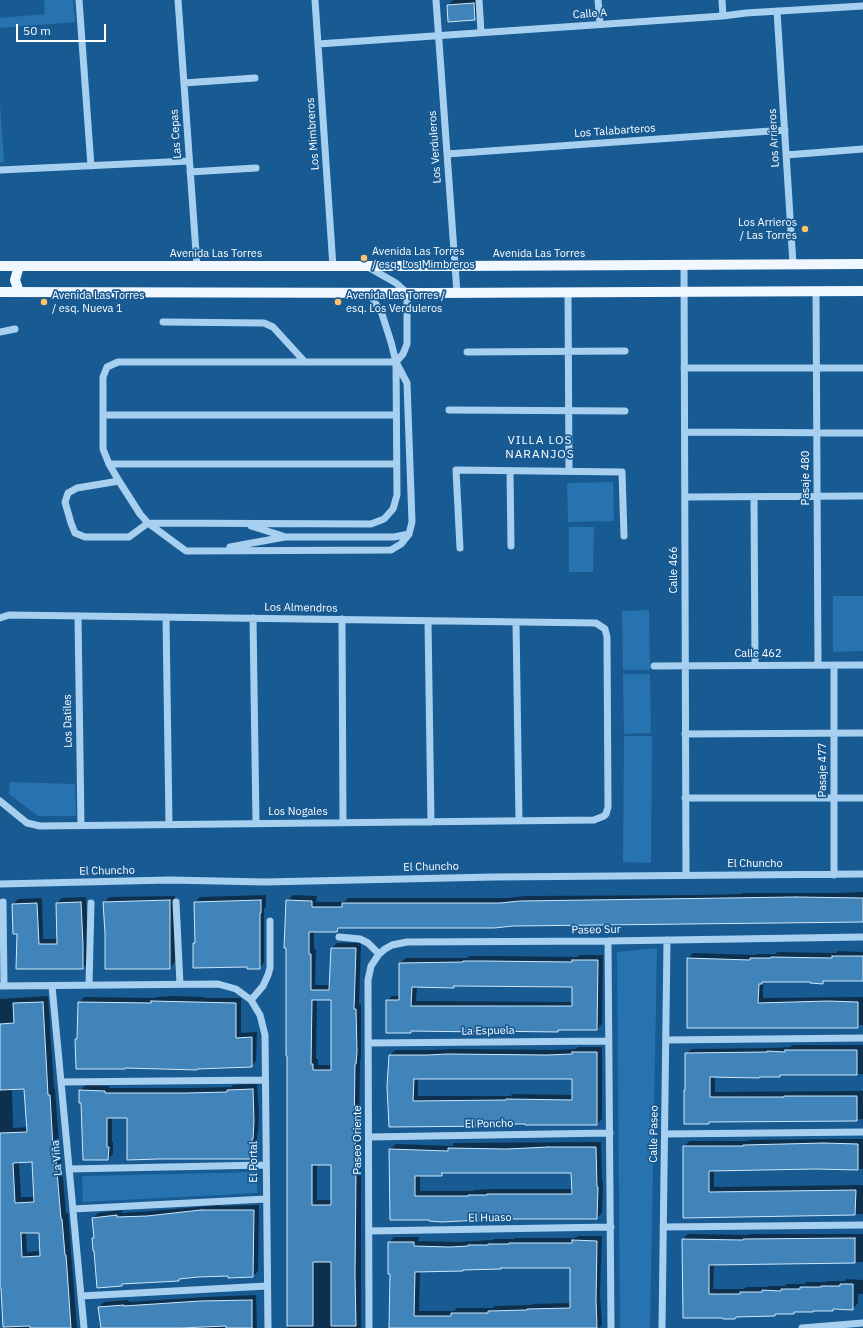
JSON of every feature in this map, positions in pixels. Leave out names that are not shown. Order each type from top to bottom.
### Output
[{"type":"main road","name":"Avenida Las Torres","points":[[0,266],[333,267],[863,264]]},
{"type":"main road","points":[[19,266],[15,280],[19,292]]},
{"type":"main road","points":[[0,292],[457,293],[863,291]]},
{"type":"street","points":[[79,0],[91,166]]},
{"type":"street","name":"Las Cepas","points":[[178,0],[197,266]]},
{"type":"street","name":"Los Mimbreros","points":[[315,0],[333,267]]},
{"type":"street","name":"Los Verduleros","points":[[436,0],[457,293]]},
{"type":"street","points":[[479,0],[481,32]]},
{"type":"street","points":[[598,0],[600,24]]},
{"type":"street","points":[[722,0],[723,16]]},
{"type":"street","name":"Calle A","points":[[318,44],[863,6]]},
{"type":"street","name":"Los Arrieros","points":[[777,11],[793,264]]},
{"type":"street","points":[[184,82],[255,78]]},
{"type":"street","name":"Los Talabarteros","points":[[446,154],[785,130]]},
{"type":"street","points":[[786,155],[863,149]]},
{"type":"street","points":[[0,170],[189,161]]},
{"type":"street","points":[[190,172],[256,168]]},
{"type":"street","name":"Calle 466","points":[[684,265],[686,875]]},
{"type":"street","points":[[366,266],[396,282],[407,293],[407,344],[403,354],[396,362],[118,362],[107,367],[103,377],[103,449],[109,464],[140,514],[148,523],[186,551],[391,550],[401,544],[409,534],[412,522],[407,382],[396,362]]},
{"type":"street","name":"Pasaje 480","points":[[816,291],[818,665]]},
{"type":"street","points":[[568,292],[569,471]]},
{"type":"street","points":[[119,481],[77,488],[68,493],[65,502],[75,533],[85,537],[129,537],[148,523],[371,524],[384,519],[393,510],[397,495],[396,362],[382,314],[369,293]]},
{"type":"street","points":[[163,322],[264,323],[273,327],[305,362]]},
{"type":"street","points":[[0,332],[15,328]]},
{"type":"street","points":[[467,352],[625,351]]},
{"type":"street","points":[[684,368],[863,368]]},
{"type":"street","points":[[449,410],[625,411]]},
{"type":"street","points":[[103,415],[396,415]]},
{"type":"street","points":[[685,432],[863,433]]},
{"type":"street","points":[[109,464],[396,464]]},
{"type":"street","points":[[460,548],[456,470],[622,472],[624,536]]},
{"type":"street","points":[[510,471],[511,546]]},
{"type":"street","points":[[685,497],[863,496]]},
{"type":"street","points":[[754,497],[755,665]]},
{"type":"street","points":[[244,524],[285,537]]},
{"type":"street","points":[[213,551],[285,537],[394,537],[409,534]]},
{"type":"street","name":"Los Almendros","points":[[0,618],[9,615],[593,623],[602,626],[606,633],[608,807],[604,816]]},
{"type":"street","name":"Los Datiles","points":[[78,616],[81,825]]},
{"type":"street","points":[[166,617],[169,824]]},
{"type":"street","points":[[253,618],[256,823]]},
{"type":"street","points":[[342,619],[343,822]]},
{"type":"street","points":[[428,621],[431,822]]},
{"type":"street","points":[[516,622],[519,821]]},
{"type":"street","name":"Pasaje 477","points":[[834,665],[834,875]]},
{"type":"street","name":"Calle 462","points":[[654,666],[863,665]]},
{"type":"street","points":[[685,734],[863,734]]},
{"type":"street","points":[[685,798],[863,798]]},
{"type":"street","name":"Los Nogales","points":[[0,801],[23,820],[31,825],[40,826],[594,820],[604,816]]},
{"type":"street","name":"El Chuncho","points":[[0,884],[168,880],[265,882],[494,877],[863,874]]},
{"type":"street","points":[[2,902],[2,986]]},
{"type":"street","points":[[89,985],[91,902]]},
{"type":"street","points":[[176,902],[180,984]]},
{"type":"street","points":[[251,1000],[263,986],[270,968],[270,921]]},
{"type":"street","points":[[339,937],[360,939],[368,943],[379,954]]},
{"type":"street","name":"Paseo Sur","points":[[379,954],[392,945],[407,942],[608,941],[863,937]]},
{"type":"street","name":"Calle Paseo","points":[[662,1328],[667,940]]},
{"type":"street","points":[[608,941],[612,1328]]},
{"type":"street","name":"Paseo Oriente","points":[[369,1328],[368,980],[371,966],[379,954]]},
{"type":"street","name":"El Portal","points":[[2,986],[218,984],[230,986],[241,991],[251,1000],[264,1025],[266,1080],[265,1165],[268,1328]]},
{"type":"street","name":"La Viña","points":[[52,986],[84,1328]]},
{"type":"street","points":[[666,1040],[863,1038]]},
{"type":"street","name":"La Espuela","points":[[368,1043],[609,1041]]},
{"type":"street","points":[[61,1082],[266,1080]]},
{"type":"street","points":[[664,1134],[863,1132]]},
{"type":"street","name":"El Poncho","points":[[369,1137],[610,1133]]},
{"type":"street","points":[[69,1169],[265,1165]]},
{"type":"street","points":[[73,1209],[266,1199]]},
{"type":"street","points":[[663,1226],[863,1225]]},
{"type":"street","name":"El Huaso","points":[[369,1231],[611,1227]]},
{"type":"street","points":[[81,1296],[267,1286]]},
{"type":"street","points":[[802,1328],[863,1323]]},
{"type":"shaded area","points":[[44,0],[73,0],[75,22],[0,28],[0,18],[45,14]]},
{"type":"shaded area","points":[[0,104],[4,162],[0,163]]},
{"type":"shaded area","points":[[613,482],[614,521],[568,522],[567,483]]},
{"type":"shaded area","points":[[569,527],[594,527],[593,572],[569,572]]},
{"type":"shaded area","points":[[833,596],[863,596],[863,651],[833,652]]},
{"type":"shaded area","points":[[649,610],[650,670],[623,670],[622,611]]},
{"type":"shaded area","points":[[623,674],[650,674],[651,733],[624,734]]},
{"type":"shaded area","points":[[624,736],[652,736],[651,863],[623,862]]},
{"type":"shaded area","points":[[10,782],[75,784],[76,816],[38,816],[9,794]]},
{"type":"shaded area","points":[[657,948],[650,1328],[620,1328],[617,952]]},
{"type":"shaded area","points":[[257,1172],[257,1193],[83,1202],[82,1176]]},
{"type":"building","points":[[474,3],[475,20],[448,22],[447,5]]},
{"type":"building","points":[[796,897],[863,898],[863,922],[513,926],[494,928],[338,928],[337,932],[309,932],[309,954],[311,954],[311,990],[329,990],[331,948],[356,948],[354,1009],[356,1009],[357,1052],[355,1064],[354,1131],[356,1170],[356,1326],[331,1326],[331,1262],[313,1262],[313,1326],[287,1326],[287,1056],[286,948],[284,948],[286,900],[312,901],[312,907],[342,907],[342,903],[500,903],[520,901]],"holes":[[[312,1000],[331,1000],[331,1070],[313,1070],[313,1064],[311,1064]],[[312,1165],[331,1165],[331,1205],[312,1205]]]},
{"type":"building","points":[[170,900],[170,969],[105,969],[103,902]]},
{"type":"building","points":[[261,900],[260,969],[247,969],[247,967],[193,968],[193,943],[195,943],[194,902]]},
{"type":"building","points":[[81,902],[83,969],[16,969],[17,934],[13,934],[12,904],[37,903],[39,944],[57,944],[56,903]]},
{"type":"building","points":[[832,956],[863,956],[863,981],[823,981],[823,984],[810,982],[762,982],[762,984],[759,984],[758,1003],[828,1001],[858,1002],[858,1028],[687,1028],[687,958],[750,960],[750,958],[771,957],[832,958]]},
{"type":"building","points":[[572,960],[598,960],[597,1030],[558,1030],[558,1032],[411,1031],[411,1033],[386,1033],[386,1000],[399,1000],[399,963],[463,961],[572,962]],"holes":[[[412,987],[572,987],[572,1006],[411,1006]]]},
{"type":"building","points":[[151,1001],[236,1003],[236,1038],[252,1037],[252,1067],[197,1070],[125,1068],[76,1069],[75,1039],[77,1039],[78,1002],[151,1003]]},
{"type":"building","points":[[43,1002],[48,1095],[50,1095],[53,1148],[55,1148],[61,1219],[66,1255],[71,1328],[30,1328],[30,1326],[3,1327],[0,1288],[0,1133],[27,1132],[24,1089],[0,1090],[0,1024],[14,1023],[13,1003]],"holes":[[[32,1162],[34,1202],[15,1203],[13,1163]],[[21,1233],[39,1233],[40,1256],[22,1257]]]},
{"type":"building","points":[[785,1050],[857,1050],[857,1075],[780,1075],[780,1077],[759,1078],[710,1077],[710,1097],[857,1096],[857,1121],[709,1122],[709,1124],[684,1124],[685,1053],[785,1052]]},
{"type":"building","points":[[572,1052],[597,1052],[597,1125],[499,1124],[499,1126],[389,1127],[387,1086],[389,1055],[572,1054]],"holes":[[[414,1079],[572,1079],[572,1100],[506,1099],[413,1101]]]},
{"type":"building","points":[[253,1089],[253,1159],[127,1160],[127,1118],[107,1118],[107,1147],[109,1147],[108,1160],[83,1160],[81,1103],[79,1103],[79,1090],[105,1091],[105,1093],[186,1093],[227,1092],[227,1090]]},
{"type":"building","points":[[824,1143],[858,1144],[858,1170],[816,1169],[709,1171],[709,1192],[856,1190],[855,1215],[683,1218],[683,1146],[743,1146]]},
{"type":"building","points":[[596,1147],[598,1187],[597,1219],[481,1219],[442,1222],[429,1220],[390,1220],[389,1149],[448,1151],[448,1148],[507,1149]],"holes":[[[442,1173],[571,1173],[572,1194],[415,1196],[415,1176],[442,1176]]]},
{"type":"building","points":[[201,1210],[254,1210],[253,1277],[198,1277],[179,1279],[179,1281],[122,1284],[122,1286],[97,1288],[92,1238],[94,1238],[92,1218],[117,1215],[117,1217],[147,1216]]},
{"type":"building","points":[[855,1238],[855,1263],[709,1265],[709,1294],[740,1294],[740,1292],[762,1292],[762,1290],[781,1291],[781,1289],[800,1289],[800,1287],[840,1286],[840,1284],[853,1284],[853,1310],[833,1309],[833,1311],[794,1312],[794,1314],[736,1317],[735,1319],[683,1318],[682,1239],[743,1240]]},
{"type":"building","points":[[572,1240],[597,1241],[597,1328],[389,1328],[390,1274],[388,1274],[388,1242],[414,1242],[414,1246],[450,1247],[509,1243],[572,1243]],"holes":[[[501,1268],[570,1268],[570,1308],[488,1311],[488,1313],[451,1313],[451,1316],[414,1316],[415,1272],[463,1271]]]},
{"type":"building","points":[[252,1300],[252,1328],[226,1328],[226,1326],[181,1328],[101,1328],[98,1307],[200,1301]]},
{"type":"place","name":"Los Arrieros / Las Torres","points":[[805,229]]},
{"type":"place","name":"Avenida Las Torres / esq. Los Mimbreros","points":[[364,258]]},
{"type":"place","name":"Avenida Las Torres / esq. Nueva 1","points":[[44,302]]},
{"type":"place","name":"Avenida Las Torres / esq. Los Verduleros","points":[[338,302]]},
{"type":"district","name":"VILLA LOS NARANJOS","points":[[540,448]]}]
